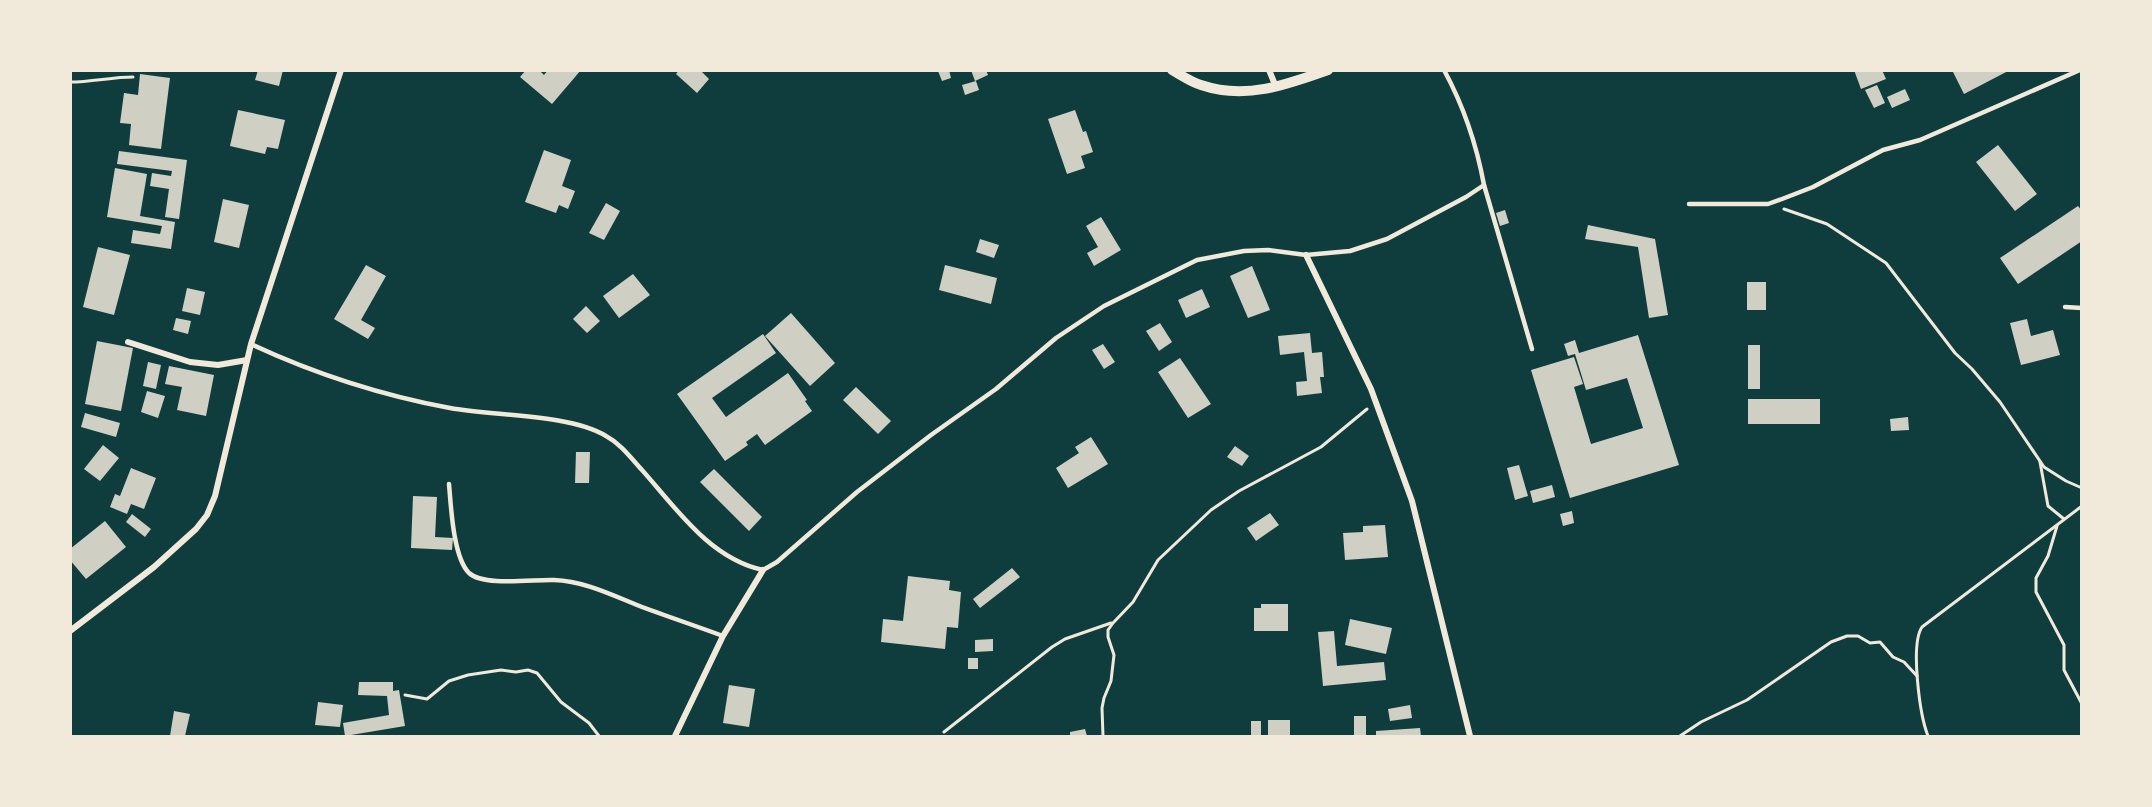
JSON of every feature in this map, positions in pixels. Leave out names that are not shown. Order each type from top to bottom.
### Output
[{"type":"street","points":[[70,630],[154,567],[196,529],[207,515],[215,496],[251,344],[341,70]]},
{"type":"street","points":[[1172,70],[1199,85],[1228,92],[1277,88],[1328,70]]},
{"type":"street","points":[[1269,70],[1277,88]]},
{"type":"street","points":[[1306,255],[1376,402],[1412,501],[1470,736]]},
{"type":"street","points":[[128,342],[190,362],[218,365],[247,360]]},
{"type":"street","points":[[675,736],[723,636],[763,570]]},
{"type":"lane","points":[[1444,70],[1480,162],[1484,185],[1532,349]]},
{"type":"lane","points":[[1689,204],[1768,204],[1813,187],[1883,150],[1920,140],[2080,70]]},
{"type":"lane","points":[[251,344],[286,360],[378,392],[452,408],[577,424],[606,435],[622,448],[698,532],[728,558],[748,567],[763,570],[777,562],[857,492],[996,389],[1056,338],[1104,306],[1197,260],[1244,251],[1268,250],[1306,255],[1350,251],[1387,239],[1484,185]]},
{"type":"lane","points":[[2065,307],[2082,308]]},
{"type":"lane","points":[[449,484],[453,529],[460,555],[469,573],[481,578],[505,582],[556,580],[581,584],[723,636]]},
{"type":"path","points":[[70,82],[133,77]]},
{"type":"path","points":[[1768,204],[1827,224],[1886,263],[1955,353],[1979,376],[2000,402],[2044,467],[2082,488]]},
{"type":"path","points":[[1103,736],[1102,708],[1111,681],[1113,664],[1113,648],[1108,637],[1108,630],[1133,602],[1158,560],[1211,510],[1239,491],[1321,447],[1376,402]]},
{"type":"path","points":[[2040,460],[2048,506],[2064,519]]},
{"type":"path","points":[[1928,736],[1922,717],[1917,676],[1917,639],[1922,627],[2082,506]]},
{"type":"path","points":[[2057,525],[2049,556],[2036,578],[2036,592],[2064,645],[2064,670],[2082,704]]},
{"type":"path","points":[[944,732],[1052,646],[1113,622]]},
{"type":"path","points":[[1680,736],[1701,722],[1747,700],[1831,642],[1847,636],[1858,636],[1870,643],[1880,642],[1893,657],[1904,662],[1917,676]]},
{"type":"path","points":[[405,695],[427,699],[449,681],[468,675],[501,670],[533,671],[561,702],[589,723],[599,736]]},
{"type":"building","points":[[258,70],[283,70],[279,86],[255,80]]},
{"type":"building","points":[[526,70],[539,70],[544,75],[548,70],[581,70],[552,104],[520,77]]},
{"type":"building","points":[[679,70],[700,70],[709,79],[697,93],[676,74]]},
{"type":"building","points":[[949,70],[951,78],[942,81],[938,71]]},
{"type":"building","points":[[971,70],[986,70],[988,75],[975,81]]},
{"type":"building","points":[[1854,70],[1882,70],[1886,79],[1861,89]]},
{"type":"building","points":[[1952,70],[2010,70],[1964,94]]},
{"type":"building","points":[[140,74],[170,78],[161,149],[129,145],[131,124],[120,123],[124,93],[138,95]]},
{"type":"building","points":[[976,81],[979,90],[965,95],[962,85]]},
{"type":"building","points":[[1877,85],[1885,103],[1874,108],[1865,90]]},
{"type":"building","points":[[1905,89],[1910,100],[1892,108],[1887,97]]},
{"type":"building","points":[[238,110],[285,120],[278,149],[267,147],[265,154],[230,146]]},
{"type":"building","points":[[1075,110],[1083,132],[1086,131],[1093,152],[1081,156],[1085,168],[1067,174],[1048,119]]},
{"type":"building","points":[[1998,145],[2037,194],[2015,211],[1976,162]]},
{"type":"building","points":[[544,150],[571,160],[562,186],[575,191],[568,209],[559,205],[556,213],[525,202]]},
{"type":"building","points":[[119,151],[187,160],[179,219],[165,217],[169,189],[150,186],[152,173],[171,176],[172,171],[117,164]]},
{"type":"building","points":[[115,168],[147,174],[140,216],[175,222],[171,249],[131,243],[133,230],[160,234],[162,226],[107,217]]},
{"type":"building","points":[[223,199],[249,205],[239,248],[214,242]]},
{"type":"building","points":[[606,203],[620,211],[604,240],[589,233]]},
{"type":"building","points":[[2078,206],[2082,211],[2082,241],[2018,284],[2000,258]]},
{"type":"building","points":[[1505,210],[1509,223],[1500,226],[1496,213]]},
{"type":"building","points":[[1101,217],[1121,250],[1094,266],[1087,253],[1098,247],[1086,226]]},
{"type":"building","points":[[1588,225],[1655,239],[1668,315],[1649,318],[1638,247],[1585,239]]},
{"type":"building","points":[[980,239],[999,245],[994,258],[976,252]]},
{"type":"building","points":[[98,247],[130,255],[114,315],[83,307]]},
{"type":"building","points":[[366,265],[386,276],[361,320],[375,328],[368,339],[334,319]]},
{"type":"building","points":[[945,265],[997,278],[991,304],[939,290]]},
{"type":"building","points":[[1252,266],[1270,310],[1248,318],[1230,276]]},
{"type":"building","points":[[633,274],[650,295],[619,318],[603,296]]},
{"type":"building","points":[[1747,282],[1766,282],[1766,310],[1747,310]]},
{"type":"building","points":[[187,288],[205,292],[200,315],[182,311]]},
{"type":"building","points":[[1202,289],[1210,307],[1186,318],[1178,300]]},
{"type":"building","points":[[586,306],[600,321],[587,333],[573,319]]},
{"type":"building","points":[[791,313],[835,363],[810,386],[765,336]]},
{"type":"building","points":[[176,318],[191,321],[188,334],[173,330]]},
{"type":"building","points":[[2027,319],[2031,336],[2053,330],[2060,355],[2021,365],[2010,323]]},
{"type":"building","points":[[1160,323],[1172,342],[1159,351],[1146,331]]},
{"type":"building","points":[[1310,333],[1312,353],[1322,352],[1324,377],[1320,377],[1322,393],[1297,396],[1296,382],[1307,381],[1304,352],[1280,355],[1278,336]]},
{"type":"building","points":[[763,334],[776,353],[712,398],[726,417],[788,373],[812,411],[765,445],[757,434],[746,442],[748,445],[725,461],[677,394]]},
{"type":"building","points":[[1638,335],[1679,465],[1570,498],[1531,370],[1574,357],[1583,384],[1574,387],[1591,444],[1643,428],[1627,378],[1586,390],[1575,354],[1568,356],[1564,344],[1575,340],[1579,353]]},
{"type":"building","points":[[97,341],[133,348],[121,411],[85,404]]},
{"type":"building","points":[[1103,344],[1115,362],[1104,369],[1092,350]]},
{"type":"building","points":[[1748,345],[1760,345],[1760,389],[1748,389]]},
{"type":"building","points":[[1180,358],[1211,404],[1188,418],[1158,372]]},
{"type":"building","points":[[148,362],[161,365],[156,389],[143,386]]},
{"type":"building","points":[[169,366],[214,375],[206,416],[177,410],[182,387],[165,384]]},
{"type":"building","points":[[856,387],[891,421],[878,434],[843,400]]},
{"type":"building","points":[[147,391],[165,396],[158,418],[141,412]]},
{"type":"building","points":[[1748,399],[1820,399],[1820,424],[1748,424]]},
{"type":"building","points":[[85,413],[120,423],[116,437],[81,427]]},
{"type":"building","points":[[1908,417],[1909,430],[1891,431],[1890,419]]},
{"type":"building","points":[[1091,437],[1108,464],[1068,488],[1056,468],[1079,453],[1075,447]]},
{"type":"building","points":[[103,445],[119,458],[100,481],[84,469]]},
{"type":"building","points":[[1235,446],[1249,456],[1242,466],[1227,457]]},
{"type":"building","points":[[576,452],[590,452],[589,483],[575,483]]},
{"type":"building","points":[[1519,465],[1528,496],[1515,500],[1507,468]]},
{"type":"building","points":[[131,468],[156,478],[144,509],[131,504],[127,514],[110,507],[115,494],[120,496]]},
{"type":"building","points":[[714,469],[762,517],[749,531],[700,482]]},
{"type":"building","points":[[1552,485],[1555,497],[1533,503],[1530,491]]},
{"type":"building","points":[[413,496],[437,497],[435,537],[453,538],[452,550],[411,548]]},
{"type":"building","points":[[1572,511],[1574,523],[1563,526],[1560,514]]},
{"type":"building","points":[[1270,513],[1279,525],[1256,541],[1247,528]]},
{"type":"building","points":[[132,514],[151,529],[145,537],[126,522]]},
{"type":"building","points":[[105,521],[126,547],[86,579],[70,560],[70,549]]},
{"type":"building","points":[[1385,525],[1388,557],[1345,560],[1343,533],[1363,532],[1363,526]]},
{"type":"building","points":[[1012,568],[1020,577],[980,608],[973,599]]},
{"type":"building","points":[[908,576],[950,581],[949,590],[961,592],[958,628],[947,627],[945,649],[881,642],[883,619],[903,621]]},
{"type":"building","points":[[1261,604],[1288,604],[1288,631],[1254,631],[1254,608],[1261,608]]},
{"type":"building","points":[[1350,619],[1392,628],[1386,654],[1345,645]]},
{"type":"building","points":[[1334,631],[1337,666],[1384,662],[1386,680],[1323,686],[1318,632]]},
{"type":"building","points":[[993,639],[993,651],[975,652],[975,640]]},
{"type":"building","points":[[968,658],[978,658],[978,669],[968,669]]},
{"type":"building","points":[[359,682],[393,682],[393,691],[399,690],[405,726],[345,736],[343,723],[389,715],[387,696],[358,695]]},
{"type":"building","points":[[729,685],[755,689],[749,727],[723,723]]},
{"type":"building","points":[[318,702],[343,705],[340,727],[315,725]]},
{"type":"building","points":[[1410,705],[1412,718],[1390,721],[1388,709]]},
{"type":"building","points":[[174,711],[190,714],[185,736],[170,736]]},
{"type":"building","points":[[1354,716],[1366,716],[1366,736],[1354,736]]},
{"type":"building","points":[[1268,720],[1290,720],[1290,736],[1268,736]]},
{"type":"building","points":[[1251,721],[1261,721],[1261,736],[1251,736]]},
{"type":"building","points":[[1420,728],[1421,736],[1376,736],[1376,731]]},
{"type":"building","points":[[1085,729],[1087,736],[1070,736],[1070,732]]}]
